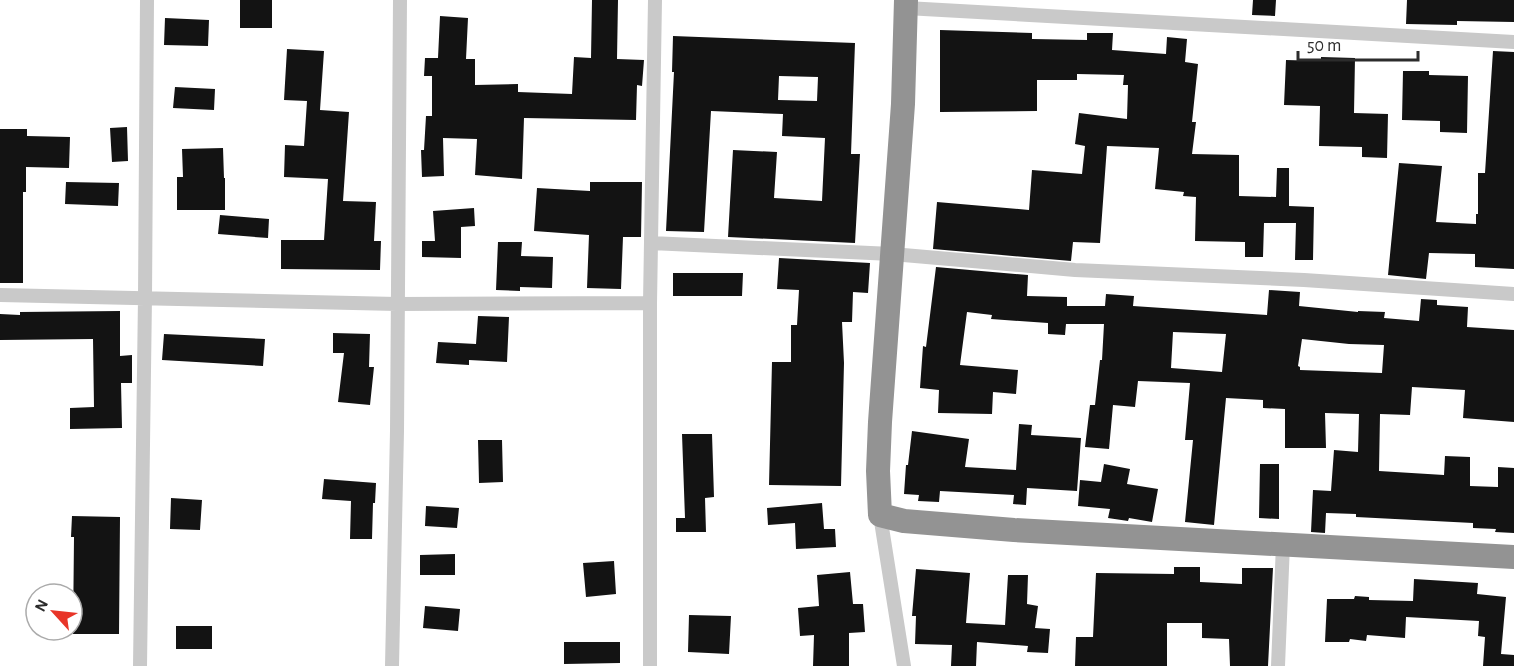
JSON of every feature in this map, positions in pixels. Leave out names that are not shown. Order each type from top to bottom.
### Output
[{"type":"highway","points":[[906,4],[903,104],[878,452],[880,516],[904,521],[1014,530],[1514,557]]},
{"type":"street","points":[[140,666],[147,0]]},
{"type":"street","points":[[392,666],[400,0]]},
{"type":"street","points":[[650,666],[650,303],[655,0]]},
{"type":"street","points":[[906,4],[1514,42]]},
{"type":"street","points":[[651,243],[892,254],[1075,270],[1304,280],[1514,294]]},
{"type":"street","points":[[0,295],[397,304],[650,303]]},
{"type":"street","points":[[880,516],[904,666]]},
{"type":"street","points":[[1278,666],[1283,544]]},
{"type":"building","points":[[240,0],[272,0],[272,28],[240,28]]},
{"type":"building","points":[[592,0],[618,0],[617,59],[644,60],[642,86],[637,85],[636,120],[524,118],[522,179],[475,175],[477,139],[443,138],[444,176],[422,177],[421,150],[424,150],[426,116],[432,116],[432,76],[424,76],[425,58],[438,58],[440,16],[468,18],[466,59],[475,59],[475,85],[518,84],[518,92],[572,94],[574,57],[591,58]]},
{"type":"building","points":[[1253,0],[1276,0],[1275,16],[1252,15]]},
{"type":"building","points":[[1407,0],[1514,0],[1514,22],[1457,21],[1457,25],[1406,24]]},
{"type":"building","points":[[165,18],[209,20],[208,46],[164,45]]},
{"type":"building","points":[[940,30],[1032,33],[1032,39],[1087,40],[1087,33],[1113,33],[1112,50],[1166,54],[1167,37],[1187,39],[1185,62],[1198,64],[1192,122],[1196,122],[1192,154],[1239,155],[1239,196],[1276,197],[1277,168],[1289,168],[1289,206],[1314,207],[1313,260],[1295,260],[1296,223],[1264,223],[1263,257],[1245,257],[1245,242],[1195,241],[1196,197],[1183,196],[1184,192],[1155,189],[1159,148],[1107,146],[1100,243],[1073,242],[1071,261],[933,249],[937,202],[1029,210],[1032,170],[1082,174],[1085,146],[1075,144],[1079,113],[1127,119],[1128,85],[1123,85],[1124,75],[1077,74],[1077,80],[1037,80],[1037,111],[940,112]]},
{"type":"building","points":[[673,36],[855,43],[851,154],[860,154],[855,243],[728,237],[733,150],[777,152],[774,198],[822,201],[825,138],[782,136],[783,114],[711,111],[704,232],[666,231],[674,72],[672,72]],"holes":[[[779,76],[818,77],[817,101],[778,100]]]},
{"type":"building","points":[[287,49],[324,51],[320,110],[349,112],[343,201],[376,202],[374,241],[381,241],[380,270],[281,269],[281,240],[324,240],[328,179],[284,177],[285,145],[304,146],[307,101],[284,100]]},
{"type":"building","points":[[1493,51],[1514,52],[1514,269],[1475,267],[1475,254],[1429,253],[1426,279],[1388,275],[1399,163],[1442,166],[1436,222],[1476,224],[1478,173],[1485,173]]},
{"type":"building","points":[[1321,57],[1355,58],[1354,113],[1388,114],[1387,158],[1362,157],[1362,147],[1319,146],[1320,106],[1284,105],[1286,60],[1321,61]]},
{"type":"building","points":[[1403,71],[1429,71],[1429,75],[1468,76],[1467,133],[1440,132],[1440,121],[1402,120]]},
{"type":"building","points":[[175,87],[215,89],[214,110],[173,108]]},
{"type":"building","points":[[127,127],[128,161],[112,162],[110,128]]},
{"type":"building","points":[[0,129],[27,129],[27,136],[70,137],[69,168],[26,167],[26,192],[23,192],[23,283],[0,283]]},
{"type":"building","points":[[223,148],[225,210],[177,210],[177,177],[183,177],[182,149]]},
{"type":"building","points":[[66,182],[119,183],[118,206],[65,204]]},
{"type":"building","points":[[590,182],[642,182],[641,237],[623,237],[621,289],[587,288],[589,235],[534,231],[537,188],[590,191]]},
{"type":"building","points":[[474,208],[475,226],[461,227],[461,258],[422,257],[422,241],[435,241],[433,211]]},
{"type":"building","points":[[220,215],[269,219],[268,238],[218,234]]},
{"type":"building","points":[[498,242],[522,242],[521,256],[553,257],[552,288],[520,287],[520,291],[496,290]]},
{"type":"building","points":[[779,258],[870,263],[868,293],[853,292],[852,322],[842,322],[844,363],[841,486],[769,485],[772,362],[791,362],[791,325],[797,325],[799,290],[777,289]]},
{"type":"building","points":[[936,267],[1028,275],[1027,296],[1067,297],[1067,306],[1105,306],[1106,294],[1134,296],[1133,306],[1267,315],[1269,290],[1300,292],[1299,306],[1358,312],[1385,312],[1384,318],[1419,321],[1421,299],[1437,300],[1437,305],[1468,307],[1467,327],[1514,330],[1514,422],[1463,418],[1465,390],[1412,387],[1410,415],[1380,414],[1379,471],[1444,475],[1445,456],[1470,457],[1470,486],[1498,487],[1498,467],[1514,468],[1514,533],[1473,528],[1473,523],[1356,517],[1356,514],[1326,513],[1325,533],[1311,532],[1313,490],[1331,491],[1334,450],[1358,452],[1359,414],[1325,413],[1326,448],[1285,448],[1285,409],[1263,408],[1263,400],[1226,398],[1214,525],[1185,522],[1193,440],[1185,440],[1190,383],[1138,381],[1135,407],[1113,405],[1109,449],[1085,447],[1090,405],[1095,405],[1100,360],[1102,360],[1104,324],[1066,324],[1065,335],[1048,334],[1048,323],[991,319],[992,315],[967,312],[960,365],[1018,370],[1016,394],[993,392],[992,414],[938,413],[939,390],[920,388],[923,346],[926,347]],"holes":[[[1173,332],[1226,334],[1222,372],[1171,368]],[[1302,339],[1384,345],[1382,373],[1300,370],[1298,366]]]},
{"type":"building","points":[[673,273],[743,273],[742,296],[673,296]]},
{"type":"building","points":[[120,311],[120,356],[132,355],[132,383],[121,383],[122,428],[70,429],[70,408],[94,407],[93,339],[0,340],[0,314]]},
{"type":"building","points":[[478,316],[509,317],[507,362],[469,360],[469,365],[436,363],[438,342],[476,344]]},
{"type":"building","points":[[333,333],[370,334],[369,367],[374,367],[370,405],[338,402],[344,353],[333,353]]},
{"type":"building","points":[[164,334],[265,339],[263,366],[162,360]]},
{"type":"building","points":[[1019,424],[1032,425],[1031,435],[1081,438],[1077,491],[1027,488],[1026,505],[1013,504],[1014,495],[940,491],[939,502],[918,501],[919,495],[904,494],[912,431],[969,439],[965,467],[1016,470]]},
{"type":"building","points":[[682,434],[712,434],[714,497],[705,498],[706,532],[676,532],[676,518],[685,518]]},
{"type":"building","points":[[478,440],[502,440],[503,482],[479,483]]},
{"type":"building","points":[[1104,464],[1130,469],[1127,484],[1158,489],[1152,522],[1129,518],[1128,521],[1108,518],[1110,509],[1078,506],[1080,480],[1101,482]]},
{"type":"building","points":[[1260,464],[1279,464],[1279,519],[1259,518]]},
{"type":"building","points":[[324,479],[376,483],[372,539],[350,539],[351,501],[322,499]]},
{"type":"building","points":[[171,498],[202,500],[200,530],[170,529]]},
{"type":"building","points":[[822,503],[824,529],[835,529],[836,547],[796,549],[795,523],[768,525],[767,508]]},
{"type":"building","points":[[426,506],[459,508],[457,528],[425,526]]},
{"type":"building","points":[[72,516],[120,517],[119,634],[84,634],[84,582],[74,582],[74,537],[71,537]]},
{"type":"building","points":[[455,554],[455,575],[420,575],[420,555]]},
{"type":"building","points":[[614,561],[616,594],[586,597],[583,563]]},
{"type":"building","points":[[1174,567],[1200,567],[1200,582],[1242,584],[1242,568],[1273,568],[1268,666],[1230,666],[1229,639],[1202,638],[1202,623],[1167,623],[1167,666],[1075,666],[1076,637],[1093,637],[1096,573],[1174,574]]},
{"type":"building","points":[[916,569],[970,573],[966,623],[1005,625],[1008,575],[1028,575],[1027,604],[1038,606],[1035,628],[1050,629],[1048,653],[1027,652],[1028,646],[977,642],[976,666],[951,666],[952,645],[915,644],[916,616],[912,616]]},
{"type":"building","points":[[850,572],[853,604],[863,604],[865,632],[849,633],[849,666],[813,666],[814,635],[800,636],[798,608],[819,606],[817,575]]},
{"type":"building","points":[[1414,579],[1478,583],[1477,594],[1506,597],[1501,654],[1514,655],[1514,666],[1483,666],[1485,637],[1478,636],[1479,621],[1406,617],[1405,638],[1367,635],[1366,641],[1350,639],[1349,642],[1325,642],[1327,599],[1354,599],[1355,596],[1369,597],[1369,600],[1413,601]]},
{"type":"building","points":[[425,606],[460,609],[458,631],[423,628]]},
{"type":"building","points":[[689,615],[731,616],[729,654],[688,652]]},
{"type":"building","points":[[176,626],[212,626],[212,649],[176,649]]},
{"type":"building","points":[[564,642],[620,642],[620,663],[564,664]]}]
